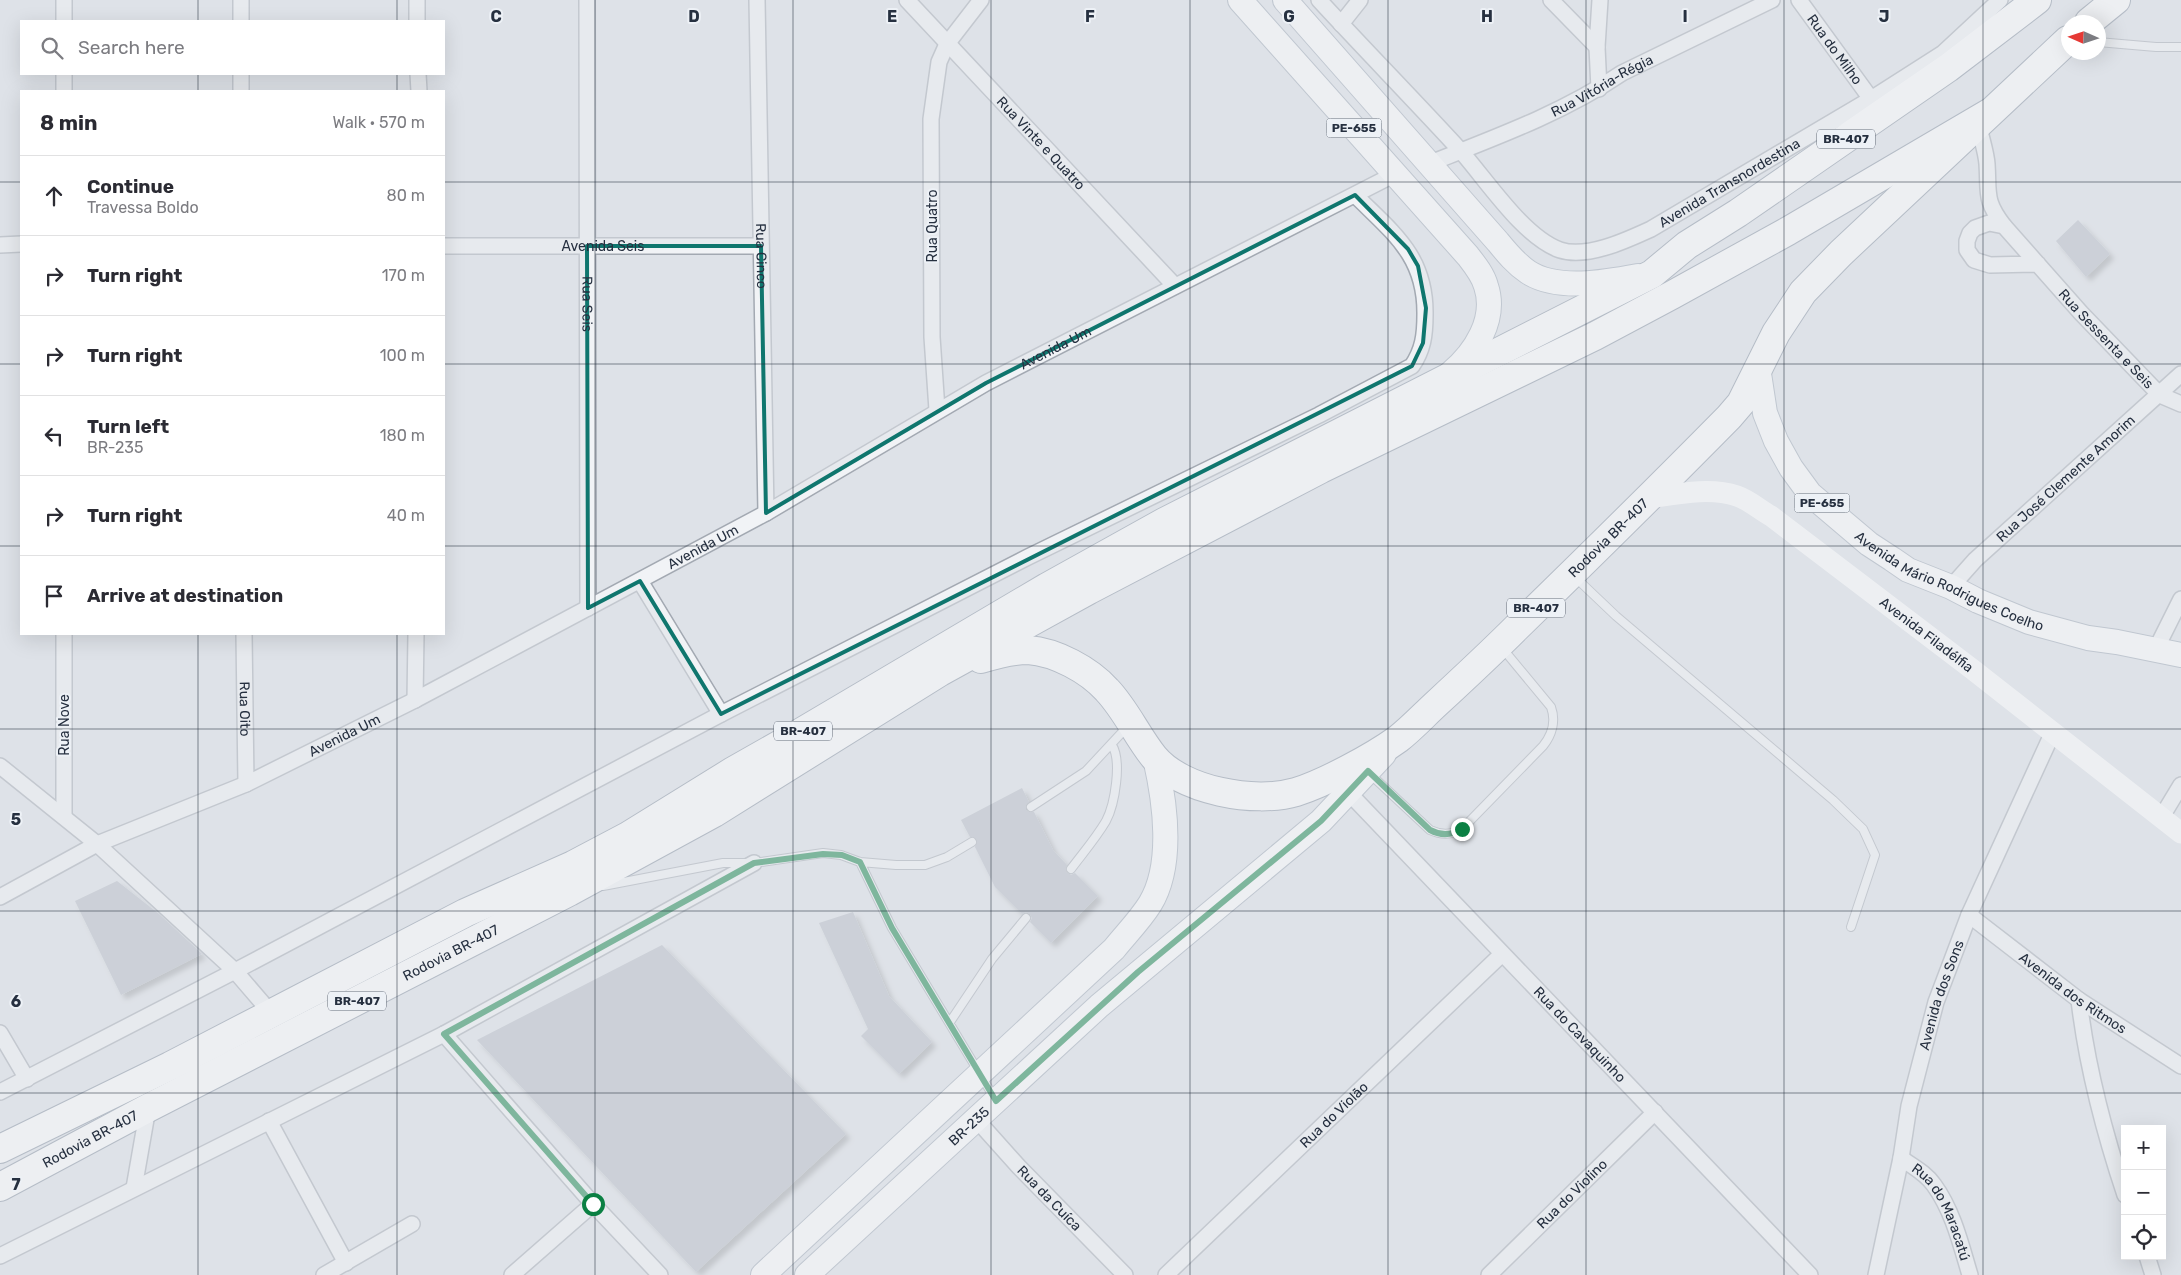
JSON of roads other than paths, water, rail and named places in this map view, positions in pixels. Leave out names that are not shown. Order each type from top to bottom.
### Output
[{"type":"highway","name":"BR-407","points":[[0,1149],[170,1066],[465,913],[573,865],[628,836],[733,771],[1047,587],[1164,522],[1324,427],[1438,384],[1652,274],[1687,244],[1738,213],[1940,73],[2037,0]]},
{"type":"highway","points":[[2098,15],[2116,0]]},
{"type":"highway","name":"BR-407","points":[[1758,367],[1776,333],[1804,292],[1841,253],[2026,82],[2061,47]]},
{"type":"highway","points":[[940,672],[1089,590],[1321,469],[1595,336],[1788,231],[1984,119]]},
{"type":"highway","name":"Rodovia BR-407","points":[[0,1187],[148,1108],[569,892],[714,813],[940,672],[1004,652],[1029,650],[1048,654],[1095,679],[1108,691],[1155,758],[1176,774],[1194,784],[1210,789],[1254,796],[1270,796],[1295,792],[1320,782],[1398,739],[1499,645],[1729,417],[1741,403],[1758,367]]},
{"type":"main road","name":"PE-655","points":[[1240,0],[1468,256],[1486,285],[1489,296],[1484,328],[1478,344],[1463,364],[1438,384]]},
{"type":"main road","name":"PE-655","points":[[1285,0],[1503,248],[1529,272],[1545,280],[1569,283],[1612,281],[1652,274]]},
{"type":"main road","name":"Avenida Mário Rodrigues Coelho","points":[[1758,367],[1765,413],[1776,441],[1791,468],[1810,494],[1869,544],[1908,570],[1951,586],[1978,601],[2029,622],[2088,638],[2181,655]]},
{"type":"main road","name":"BR-235","points":[[808,1275],[976,1118],[1138,972],[1321,821],[1398,739]]},
{"type":"main road","points":[[762,1275],[1114,949],[1150,903],[1164,861],[1165,830],[1162,789],[1155,758]]},
{"type":"street","points":[[64,0],[64,20]]},
{"type":"street","points":[[241,0],[241,20]]},
{"type":"street","points":[[417,0],[418,20]]},
{"type":"street","name":"Rua Seis","points":[[587,0],[588,608]]},
{"type":"street","name":"Rua Cinco","points":[[757,0],[766,514]]},
{"type":"street","name":"Rua Vinte e Quatro","points":[[906,0],[1175,286]]},
{"type":"street","name":"Rua Quatro","points":[[937,410],[932,338],[931,119],[939,62],[947,44],[981,0]]},
{"type":"street","name":"Avenida Transnordestina","points":[[1319,0],[1461,151],[1535,237],[1561,250],[1580,252],[1606,247],[1651,229],[1871,100],[1943,53],[2000,0]]},
{"type":"street","points":[[1341,24],[1360,0]]},
{"type":"street","points":[[1551,0],[1597,47]]},
{"type":"street","points":[[1599,89],[1597,47],[1600,0]]},
{"type":"street","name":"Rua Vitória-Régia","points":[[1428,164],[1516,129],[1599,89],[1622,73],[1772,0]]},
{"type":"street","name":"Rua do Milho","points":[[1799,0],[1871,100]]},
{"type":"street","points":[[64,75],[64,90]]},
{"type":"street","points":[[241,75],[241,90]]},
{"type":"street","points":[[418,75],[419,90]]},
{"type":"street","name":"Rua Sessenta e Seis","points":[[1984,119],[1987,191],[1990,203],[2004,226],[2081,312],[2160,394],[2181,404]]},
{"type":"street","name":"Avenida Um","points":[[0,897],[97,844],[246,784],[415,700],[766,514],[937,410],[986,383],[1395,174]]},
{"type":"street","points":[[0,1092],[235,971],[721,714],[1028,557],[1324,427],[1412,366],[1420,354],[1423,343],[1426,308],[1418,266],[1408,250],[1355,194]]},
{"type":"street","points":[[2004,226],[1989,223],[1975,228],[1970,233],[1967,241],[1967,250],[1974,260],[1990,265],[2038,264]]},
{"type":"street","points":[[0,244],[20,244]]},
{"type":"street","name":"Avenida Seis","points":[[445,246],[762,246]]},
{"type":"street","name":"Rua José Clemente Amorim","points":[[1951,586],[1975,560],[2181,374]]},
{"type":"street","name":"Avenida Filadélfia","points":[[1649,498],[1703,493],[1738,497],[1783,525],[2181,833]]},
{"type":"street","points":[[640,581],[721,714]]},
{"type":"street","points":[[2156,649],[2181,599]]},
{"type":"street","name":"Rua Nove","points":[[64,635],[64,816]]},
{"type":"street","name":"Rua Oito","points":[[244,635],[246,784]]},
{"type":"street","points":[[415,700],[416,635]]},
{"type":"street","name":"Avenida dos Sons","points":[[1876,1275],[1901,1158],[1909,1106],[1922,1048],[1936,1002],[1969,915],[2052,732]]},
{"type":"street","points":[[0,766],[97,844],[235,971],[271,1013]]},
{"type":"street","points":[[2161,818],[2181,785]]},
{"type":"street","name":"Rua do Cavaquinho","points":[[1349,793],[1810,1275]]},
{"type":"street","points":[[0,1256],[444,1034],[754,863]]},
{"type":"street","name":"Avenida dos Ritmos","points":[[1969,915],[2079,1000],[2181,1066]]},
{"type":"street","name":"Rua do Violão","points":[[1166,1275],[1502,954]]},
{"type":"street","points":[[2079,1000],[2085,1051],[2091,1079],[2106,1137],[2121,1182]]},
{"type":"street","points":[[0,1033],[26,1078]]},
{"type":"street","points":[[444,1034],[593,1204],[660,1275]]},
{"type":"street","points":[[134,1188],[148,1108]]},
{"type":"street","name":"Rua do Violino","points":[[1489,1275],[1654,1112]]},
{"type":"street","name":"Rua da Cuíca","points":[[976,1118],[1019,1166],[1125,1275]]},
{"type":"street","points":[[269,1121],[346,1264]]},
{"type":"street","name":"Rua do Maracatú","points":[[1901,1158],[1923,1173],[1934,1184],[1945,1204],[1962,1249],[1967,1274]]},
{"type":"street","points":[[512,1275],[593,1204]]},
{"type":"street","points":[[324,1275],[346,1264],[412,1224]]},
{"type":"street","points":[[2148,1260],[2153,1275]]},
{"type":"lane","points":[[2106,42],[2181,47]]},
{"type":"lane","points":[[1572,573],[1616,616],[1833,800],[1863,829],[1876,855],[1851,926]]},
{"type":"lane","points":[[1368,771],[1430,830],[1437,834],[1445,834],[1455,833],[1462,829],[1543,746],[1550,737],[1552,730],[1553,716],[1551,707],[1499,645]]},
{"type":"lane","points":[[1032,807],[1086,771],[1112,745],[1130,722]]},
{"type":"lane","points":[[1071,869],[1107,819],[1118,772],[1116,752],[1112,745]]},
{"type":"lane","points":[[569,892],[723,863],[754,863],[823,854],[842,855],[860,862],[924,865],[947,857],[972,842]]},
{"type":"lane","points":[[860,862],[892,928],[996,1101]]},
{"type":"lane","points":[[950,1022],[992,959],[1026,918]]}]
